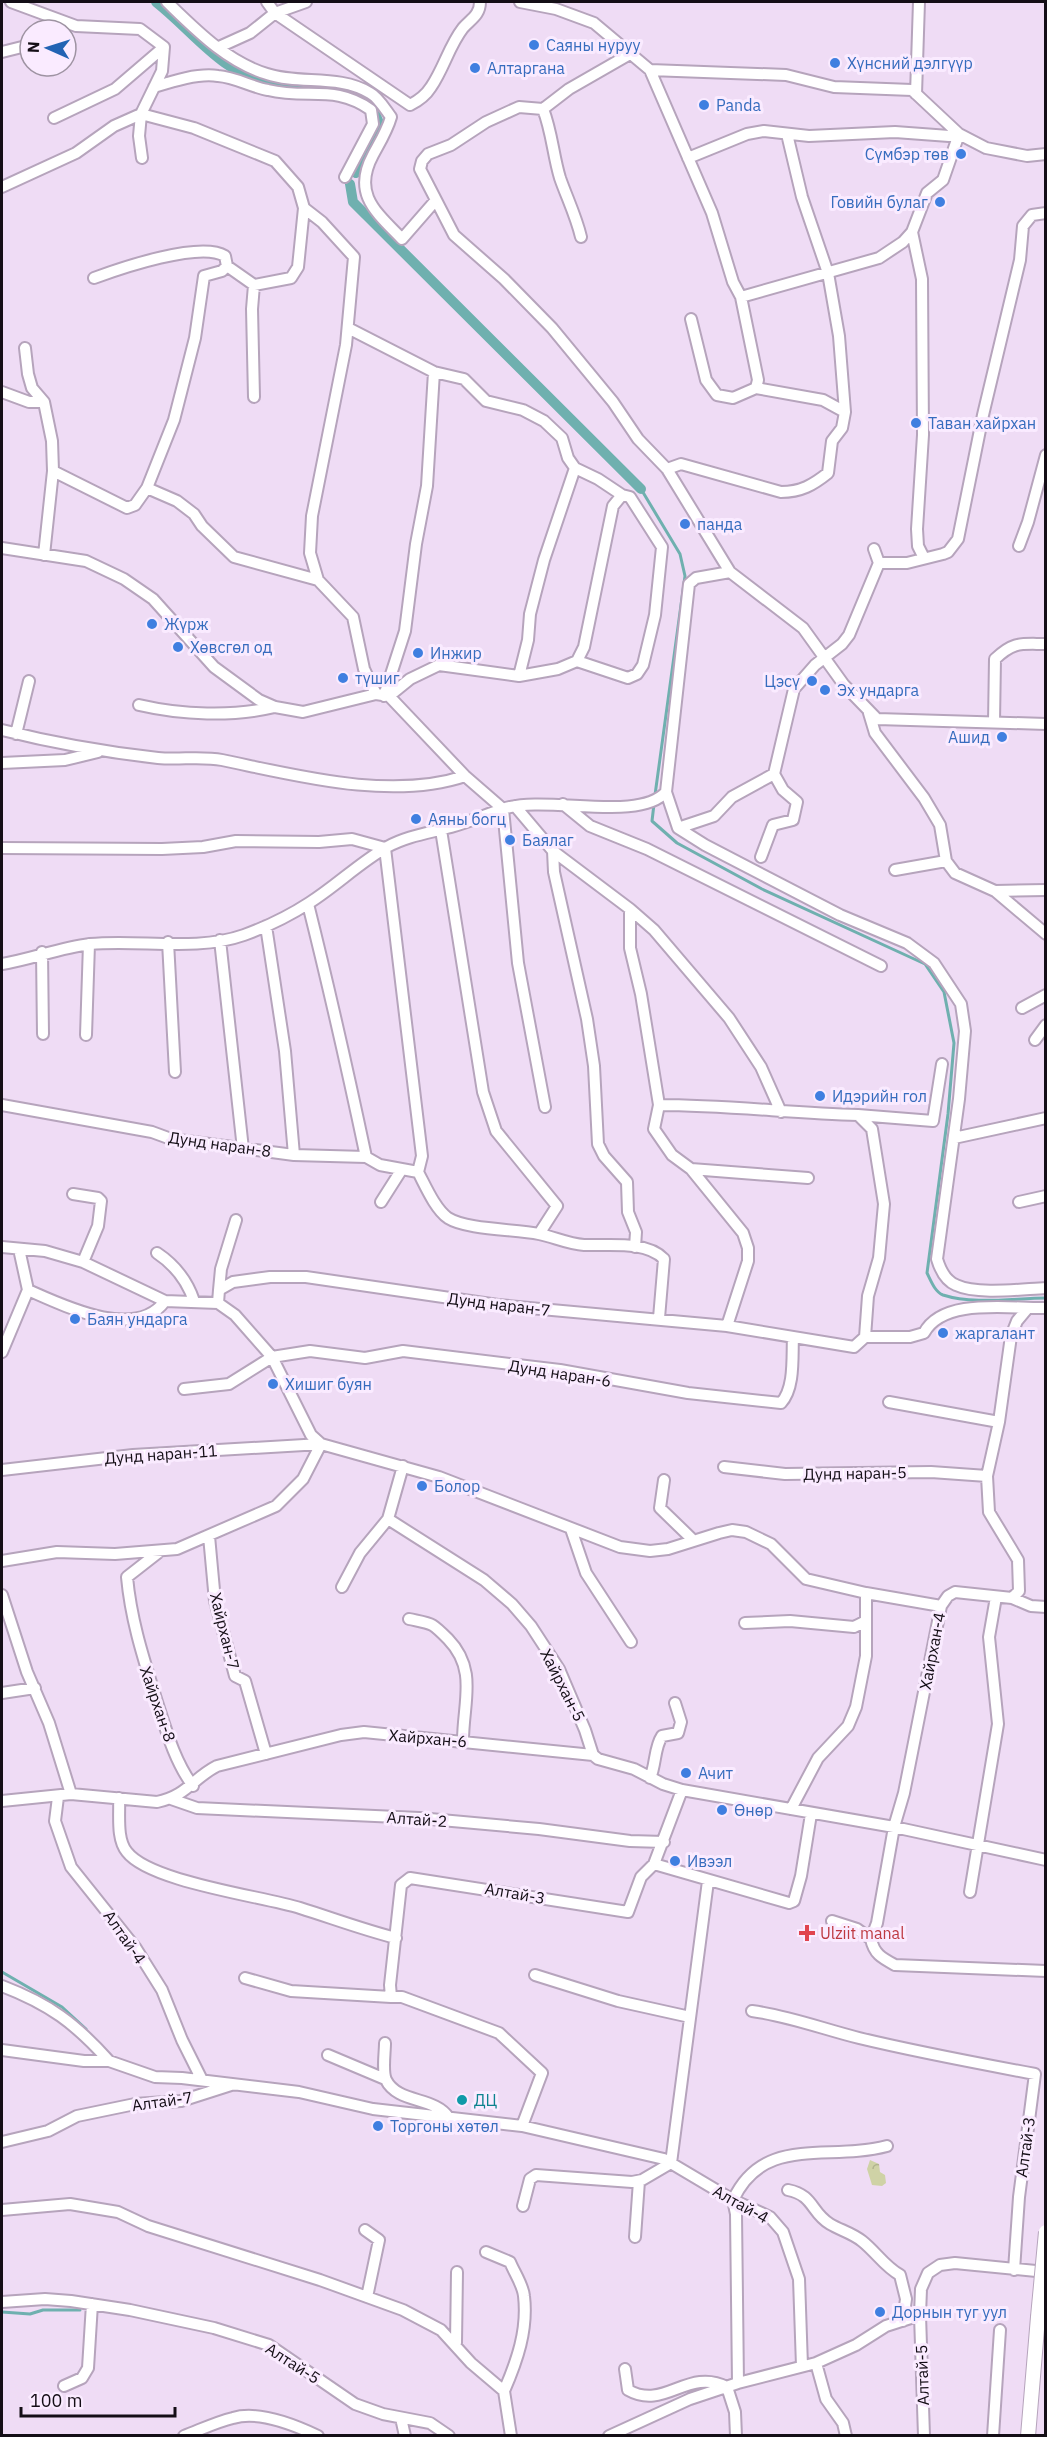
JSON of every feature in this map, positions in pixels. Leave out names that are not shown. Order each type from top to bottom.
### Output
[{"type":"main road","points":[[1028,2436],[1046,2232]]},
{"type":"street","points":[[11,2],[48,18]]},
{"type":"street","points":[[167,2],[201,34],[237,62],[268,75],[347,83],[372,93],[391,117],[363,179],[365,191],[384,220],[402,238],[436,200]]},
{"type":"street","points":[[267,2],[275,13],[410,105],[417,102],[431,88],[448,50],[476,15],[480,2]]},
{"type":"street","points":[[219,47],[250,33],[275,13],[306,2]]},
{"type":"street","points":[[520,2],[556,9],[594,23],[650,70],[712,213],[733,282],[741,297],[758,380],[756,388]]},
{"type":"street","points":[[916,94],[920,2]]},
{"type":"street","points":[[78,28],[140,29],[164,47]]},
{"type":"street","points":[[142,158],[139,136],[141,114],[162,71],[164,47]]},
{"type":"street","points":[[54,118],[115,89],[164,47]]},
{"type":"street","points":[[2,52],[18,48]]},
{"type":"street","points":[[630,54],[569,89],[543,109],[519,107],[486,122],[451,145],[428,154],[422,160],[420,169],[454,235],[504,279],[552,328],[613,402],[638,439],[667,468],[730,572],[803,628],[869,713],[877,719],[888,720],[1046,724]]},
{"type":"street","points":[[650,70],[786,75],[834,87],[912,90],[959,134],[987,148],[1027,156],[1046,154]]},
{"type":"street","points":[[154,87],[174,81],[218,75],[270,91],[337,94],[354,98],[371,110],[374,124],[345,177]]},
{"type":"street","points":[[543,109],[550,128],[561,181],[577,218],[581,237]]},
{"type":"street","points":[[2,187],[76,153],[114,126],[141,114],[194,128],[275,161],[298,187],[304,208],[298,267],[291,278],[254,285],[227,266],[225,256],[219,252],[194,252],[135,263],[94,278]]},
{"type":"street","points":[[688,158],[747,134],[764,131],[809,136],[895,132],[949,136],[959,134]]},
{"type":"street","points":[[667,468],[681,464],[770,490],[796,492],[815,484],[828,474],[832,441],[842,428],[845,412],[839,336],[828,273],[802,197],[787,134]]},
{"type":"street","points":[[741,297],[879,258],[912,232],[927,193],[943,180],[959,134]]},
{"type":"street","points":[[304,208],[322,222],[354,257],[348,328],[312,516],[310,553],[318,580],[353,617],[364,669],[383,695],[465,776],[503,809],[518,963],[545,1107]]},
{"type":"street","points":[[879,563],[907,563],[948,552],[958,538],[983,415],[1020,260],[1023,226],[1032,215],[1046,213]]},
{"type":"street","points":[[912,232],[922,279],[923,435],[917,530],[918,546],[924,558]]},
{"type":"street","points":[[53,471],[127,508],[135,505],[147,488],[174,420],[195,338],[204,276],[222,271],[227,266]]},
{"type":"street","points":[[254,285],[252,309],[254,397]]},
{"type":"street","points":[[691,319],[706,380],[717,395],[733,398],[756,388],[823,400],[845,412]]},
{"type":"street","points":[[2,548],[86,561],[124,579],[153,599],[214,667],[275,707],[303,712],[383,695],[439,665],[519,676],[558,669],[578,662],[628,678],[637,674],[642,665],[655,615],[662,547],[630,497],[622,495],[614,488],[574,468],[568,458],[562,438],[544,421],[523,410],[486,401],[464,380],[434,372],[348,328]]},
{"type":"street","points":[[25,348],[32,388],[44,402],[52,441],[53,471],[44,555]]},
{"type":"street","points":[[383,695],[407,620],[416,544],[427,486],[434,372]]},
{"type":"street","points":[[2,392],[29,402],[44,402]]},
{"type":"street","points":[[1019,546],[1028,522],[1046,454]]},
{"type":"street","points":[[519,676],[528,640],[530,614],[544,560],[574,468]]},
{"type":"street","points":[[147,488],[185,507],[234,557],[318,580]]},
{"type":"street","points":[[578,662],[584,647],[613,506],[622,495]]},
{"type":"street","points":[[761,856],[773,825],[793,820],[797,802],[783,790],[774,774],[794,689],[815,665],[825,659],[849,635],[879,563],[874,549]]},
{"type":"street","points":[[730,572],[696,578],[689,584],[663,796],[678,828],[705,845],[831,910],[907,943],[934,963],[961,1004],[965,1031],[954,1138],[937,1259],[940,1268],[954,1284],[968,1289],[1046,1288]]},
{"type":"street","points":[[993,722],[995,659],[1006,648],[1016,644],[1046,644]]},
{"type":"street","points":[[16,734],[29,681]]},
{"type":"street","points":[[139,705],[186,713],[250,713],[275,707]]},
{"type":"street","points":[[869,713],[875,733],[924,798],[940,825],[946,861],[955,873],[995,891],[1046,934]]},
{"type":"street","points":[[2,730],[101,751],[161,758],[220,759],[280,774],[346,784],[423,785],[447,782],[465,776]]},
{"type":"street","points":[[2,763],[65,760],[101,751]]},
{"type":"street","points":[[678,828],[714,816],[732,796],[774,774]]},
{"type":"street","points":[[2,964],[26,960],[42,952],[89,944],[220,940],[241,936],[308,904],[385,848],[406,837],[441,830],[515,806],[563,804],[600,807],[638,804],[663,796]]},
{"type":"street","points":[[563,804],[591,826],[647,849],[881,966]]},
{"type":"street","points":[[515,806],[553,851],[654,930],[729,1018],[761,1067],[781,1112]]},
{"type":"street","points":[[441,830],[483,1092],[496,1131],[557,1206],[539,1234]]},
{"type":"street","points":[[2,848],[162,849],[203,847],[236,841],[319,842],[352,839],[385,848]]},
{"type":"street","points":[[385,848],[422,1156],[418,1172],[446,1217],[505,1232],[539,1234],[581,1245],[635,1247],[658,1252],[664,1259],[659,1318]]},
{"type":"street","points":[[553,851],[554,872],[594,1066],[598,1144],[604,1156],[627,1182],[628,1212],[636,1232],[635,1247]]},
{"type":"street","points":[[895,870],[946,861]]},
{"type":"street","points":[[995,891],[1046,890]]},
{"type":"street","points":[[308,904],[330,986],[343,1058],[366,1157]]},
{"type":"street","points":[[630,909],[630,948],[641,994],[659,1105],[654,1129],[672,1155],[691,1169],[742,1233],[748,1248],[748,1261],[728,1326]]},
{"type":"street","points":[[266,926],[285,1052],[294,1155]]},
{"type":"street","points":[[220,940],[243,1149]]},
{"type":"street","points":[[168,942],[175,1072]]},
{"type":"street","points":[[86,1035],[89,944]]},
{"type":"street","points":[[42,952],[43,1034]]},
{"type":"street","points":[[1022,1008],[1046,995]]},
{"type":"street","points":[[1035,1040],[1046,1025]]},
{"type":"street","points":[[659,1105],[716,1105],[781,1112],[933,1121],[942,1064]]},
{"type":"street","name":"Дунд наран-8","points":[[2,1105],[152,1132],[171,1139],[294,1155],[366,1157],[380,1165],[418,1172]]},
{"type":"street","points":[[858,1115],[872,1129],[884,1204],[879,1258],[868,1296],[865,1337]]},
{"type":"street","points":[[954,1138],[1046,1118]]},
{"type":"street","points":[[381,1202],[402,1169]]},
{"type":"street","points":[[691,1169],[808,1178]]},
{"type":"street","points":[[73,1194],[98,1198],[101,1201],[98,1226],[83,1262]]},
{"type":"street","points":[[1019,1202],[1046,1196]]},
{"type":"street","points":[[218,1303],[221,1269],[236,1220]]},
{"type":"street","points":[[2,1247],[45,1251],[83,1262],[165,1301],[194,1300],[218,1303],[235,1314],[272,1358],[311,1435],[321,1444],[404,1466],[620,1547],[650,1551],[668,1549],[732,1530],[746,1532],[771,1544],[806,1579],[866,1593],[940,1606]]},
{"type":"street","points":[[2,1352],[28,1290],[19,1249]]},
{"type":"street","points":[[157,1253],[175,1267],[189,1286],[194,1300]]},
{"type":"street","name":"Дунд наран-7","points":[[219,1290],[233,1282],[270,1277],[306,1277],[498,1305],[645,1320],[659,1318],[793,1337]]},
{"type":"street","points":[[28,1290],[72,1308],[119,1319],[140,1318],[157,1311],[165,1301]]},
{"type":"street","points":[[793,1337],[854,1347],[865,1337],[910,1337],[924,1333],[930,1323],[956,1310],[1046,1308]]},
{"type":"street","points":[[1012,1598],[1019,1591],[1018,1560],[989,1512],[987,1476],[999,1422],[1011,1336],[1017,1321],[1027,1309]]},
{"type":"street","name":"Дунд наран-6","points":[[272,1358],[310,1351],[365,1358],[403,1351],[560,1370],[688,1393],[781,1403],[786,1398],[793,1337]]},
{"type":"street","points":[[184,1389],[229,1384],[272,1358]]},
{"type":"street","points":[[889,1402],[999,1422]]},
{"type":"street","points":[[2,1561],[57,1552],[115,1554],[177,1549],[276,1506],[303,1479],[321,1444]]},
{"type":"street","name":"Дунд наран-11","points":[[2,1470],[133,1455],[321,1444]]},
{"type":"street","points":[[342,1587],[360,1553],[388,1519],[404,1466]]},
{"type":"street","name":"Дунд наран-5","points":[[724,1467],[785,1474],[931,1472],[987,1476]]},
{"type":"street","points":[[664,1480],[660,1508],[693,1540]]},
{"type":"street","name":"Хайрхан-5","points":[[388,1519],[484,1580],[506,1599],[531,1626],[559,1669],[593,1755]]},
{"type":"street","points":[[571,1529],[586,1574],[631,1642]]},
{"type":"street","name":"Хайрхан-7","points":[[209,1536],[215,1601],[220,1623],[235,1676],[245,1681],[266,1754]]},
{"type":"street","name":"Хайрхан-8","points":[[159,1552],[127,1577],[130,1614],[160,1715],[185,1776],[192,1786]]},
{"type":"street","name":"Хайрхан-4","points":[[871,1939],[877,1923],[894,1827],[904,1793],[940,1606],[948,1596],[955,1592],[996,1597]]},
{"type":"street","points":[[791,1809],[818,1758],[848,1726],[856,1707],[866,1656],[866,1593]]},
{"type":"street","points":[[2,1595],[71,1794]]},
{"type":"street","points":[[969,1892],[998,1724],[998,1703],[993,1688],[989,1637],[996,1597],[1012,1598],[1030,1606],[1046,1607]]},
{"type":"street","points":[[409,1619],[433,1624],[440,1628],[465,1660],[467,1680],[464,1741]]},
{"type":"street","points":[[745,1623],[790,1621],[854,1627],[866,1621]]},
{"type":"street","points":[[2,1693],[35,1688]]},
{"type":"street","points":[[650,1778],[656,1765],[658,1742],[662,1737],[678,1733],[681,1722],[675,1702]]},
{"type":"street","name":"Хайрхан-6","points":[[266,1754],[341,1735],[364,1732],[593,1755]]},
{"type":"street","points":[[2,1801],[71,1794],[139,1802],[171,1799],[192,1786],[201,1774],[217,1766],[266,1754]]},
{"type":"street","points":[[593,1755],[598,1759],[634,1768],[650,1778],[682,1790],[894,1827],[1046,1860]]},
{"type":"street","points":[[682,1790],[654,1864],[708,1881],[742,1887],[789,1903],[794,1901],[811,1814]]},
{"type":"street","name":"Алтай-4","points":[[58,1797],[55,1821],[71,1867],[135,1947],[162,1990],[182,2040],[202,2080]]},
{"type":"street","points":[[119,1798],[120,1829],[124,1847],[127,1852],[151,1869],[300,1908],[396,1938]]},
{"type":"street","name":"Алтай-2","points":[[171,1799],[197,1808],[419,1818],[539,1828],[630,1841],[664,1842]]},
{"type":"street","name":"Алтай-3","points":[[392,1997],[390,1985],[401,1885],[410,1878],[486,1888],[628,1912],[641,1877],[654,1864]]},
{"type":"street","points":[[671,2163],[708,1881]]},
{"type":"street","points":[[832,1921],[857,1929],[871,1939],[873,1949],[880,1958],[895,1965],[1046,1971]]},
{"type":"street","points":[[535,1976],[618,2001],[690,2017]]},
{"type":"street","points":[[245,1978],[291,1991],[392,1997],[411,2001],[499,2033],[542,2073],[522,2126]]},
{"type":"street","name":"Алтай-7","points":[[2,1986],[30,1997],[80,2029],[109,2061]]},
{"type":"street","name":"Алтай-3","points":[[752,2011],[785,2015],[891,2045],[1035,2074],[1019,2197],[1014,2270]]},
{"type":"street","points":[[385,2043],[385,2079]]},
{"type":"street","name":"Алтай-7","points":[[2,2050],[84,2061],[109,2061],[155,2077],[234,2084]]},
{"type":"street","points":[[328,2055],[385,2079],[396,2092],[434,2106],[445,2112],[449,2118]]},
{"type":"street","points":[[234,2084],[299,2092],[373,2109],[522,2126],[651,2154],[671,2163]]},
{"type":"street","name":"Алтай-7","points":[[2,2142],[48,2130],[77,2116],[135,2104],[181,2101],[234,2084]]},
{"type":"street","points":[[738,2383],[736,2214],[733,2200],[741,2182],[768,2160],[781,2156],[842,2154],[887,2146]]},
{"type":"street","points":[[523,2206],[530,2180],[536,2175],[639,2181],[671,2163]]},
{"type":"street","name":"Алтай-4","points":[[671,2163],[733,2200],[770,2217],[789,2244],[799,2280],[801,2366]]},
{"type":"street","points":[[634,2237],[639,2181]]},
{"type":"street","points":[[788,2190],[801,2192],[829,2223],[843,2228],[863,2242],[891,2270],[900,2275],[906,2299],[903,2321]]},
{"type":"street","points":[[2,2210],[70,2204],[118,2212],[148,2226],[254,2257],[367,2297],[403,2310],[441,2330],[456,2343],[471,2363],[504,2391]]},
{"type":"street","points":[[365,2230],[379,2240],[367,2297]]},
{"type":"street","points":[[486,2252],[510,2262],[524,2295],[524,2329],[516,2361],[504,2391],[511,2436]]},
{"type":"street","points":[[609,2436],[690,2399],[738,2383],[816,2363],[856,2345],[871,2333],[920,2315],[921,2289],[928,2273],[940,2265],[955,2263],[1046,2272]]},
{"type":"street","points":[[456,2343],[459,2301],[457,2272]]},
{"type":"street","points":[[2,2302],[45,2298],[92,2304],[88,2368],[82,2378],[64,2386]]},
{"type":"street","name":"Алтай-5","points":[[92,2304],[214,2328],[269,2345],[355,2404],[401,2418],[430,2423],[449,2436]]},
{"type":"street","name":"Алтай-5","points":[[920,2315],[924,2436]]},
{"type":"street","points":[[993,2436],[1000,2330]]},
{"type":"street","points":[[816,2363],[826,2398],[843,2423],[846,2436]]},
{"type":"street","points":[[625,2369],[628,2390],[654,2397],[697,2381],[718,2382],[727,2387],[735,2412],[736,2436]]},
{"type":"street","points":[[184,2436],[234,2417],[256,2417],[294,2424],[318,2436]]},
{"type":"street","points":[[401,2418],[405,2436]]},
{"type":"green space","points":[[870,2160],[879,2164],[880,2172],[885,2175],[886,2183],[882,2186],[872,2185],[867,2169]]},
{"type":"waterway","points":[[156,2],[208,50],[236,70],[252,78],[286,87],[335,90],[350,93],[363,100],[373,111],[380,127],[356,173]]},
{"type":"waterway","points":[[350,184],[353,202],[641,489]]},
{"type":"waterway","points":[[641,489],[680,554],[685,576],[655,795]]},
{"type":"waterway","points":[[654,804],[652,821],[677,843],[762,889],[925,964],[944,992],[954,1043],[948,1114],[927,1273],[938,1291],[955,1298],[968,1300],[1046,1298]]},
{"type":"waterway","points":[[2,1972],[62,2007],[86,2029]]},
{"type":"waterway","points":[[2,2312],[30,2314],[43,2310],[80,2310]]},
{"type":"place","name":"Саяны нуруу","points":[[534,45]]},
{"type":"place","name":"Хүнсний дэлгүүр","points":[[835,63]]},
{"type":"place","name":"Алтаргана","points":[[475,68]]},
{"type":"place","name":"Panda","points":[[704,105]]},
{"type":"place","name":"Сүмбэр төв","points":[[961,154]]},
{"type":"place","name":"Говийн булаг","points":[[940,202]]},
{"type":"place","name":"Таван хайрхан","points":[[916,423]]},
{"type":"place","name":"панда","points":[[685,524]]},
{"type":"place","name":"Жүрж","points":[[152,624]]},
{"type":"place","name":"Хөвсгөл од","points":[[178,647]]},
{"type":"place","name":"Инжир","points":[[418,653]]},
{"type":"place","name":"түшиг","points":[[343,678]]},
{"type":"place","name":"Цэсү","points":[[812,681]]},
{"type":"place","name":"Эх ундарга","points":[[825,690]]},
{"type":"place","name":"Ашид","points":[[1002,737]]},
{"type":"place","name":"Аяны богц","points":[[416,819]]},
{"type":"place","name":"Баялаг","points":[[510,840]]},
{"type":"place","name":"Идэрийн гол","points":[[820,1096]]},
{"type":"place","name":"Баян ундарга","points":[[75,1319]]},
{"type":"place","name":"жаргалант","points":[[943,1333]]},
{"type":"place","name":"Хишиг буян","points":[[273,1384]]},
{"type":"place","name":"Болор","points":[[422,1486]]},
{"type":"place","name":"Ачит","points":[[686,1773]]},
{"type":"place","name":"Өнөр","points":[[722,1810]]},
{"type":"place","name":"Ивээл","points":[[675,1861]]},
{"type":"place","name":"Ulziit manal","points":[[807,1933]]},
{"type":"place","name":"ДЦ","points":[[462,2100]]},
{"type":"place","name":"Торгоны хөтөл","points":[[378,2126]]},
{"type":"place","name":"Дорнын туг уул","points":[[880,2312]]}]
